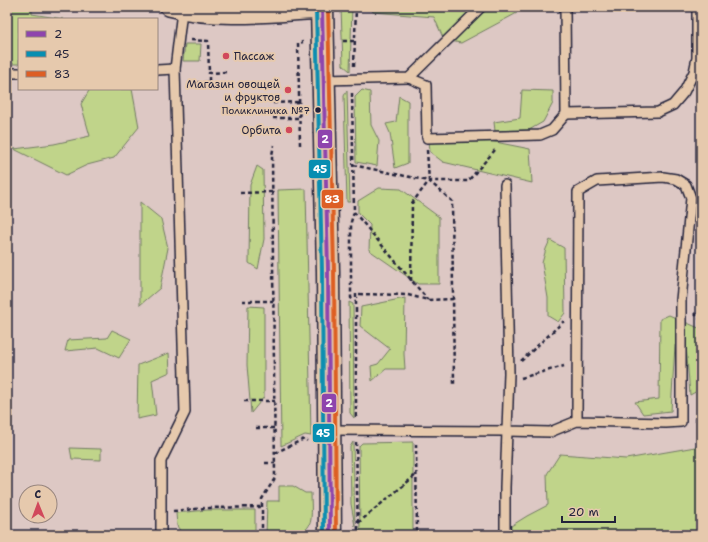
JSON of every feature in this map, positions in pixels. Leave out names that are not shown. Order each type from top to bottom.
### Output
[{"type":"street","points":[[176,9],[216,14],[263,13],[322,9],[328,263],[330,535]]},
{"type":"lane","points":[[409,78],[481,7]]},
{"type":"lane","points":[[324,80],[409,78],[426,85],[427,138],[540,135],[552,130],[566,114],[565,7]]},
{"type":"lane","points":[[566,114],[658,112],[672,105],[684,92],[694,72],[697,58],[697,7]]},
{"type":"lane","points":[[161,535],[161,461],[185,412],[175,83],[176,9]]},
{"type":"lane","points":[[158,70],[175,69]]},
{"type":"lane","points":[[7,73],[18,73]]},
{"type":"lane","points":[[329,430],[550,432],[577,421],[681,422],[681,300],[692,198],[686,185],[676,179],[663,177],[597,180],[578,192],[577,421]]},
{"type":"lane","points":[[505,185],[509,377],[505,487],[505,535]]},
{"type":"path","points":[[356,7],[351,86],[354,212],[351,222],[351,298],[356,301]]},
{"type":"path","points":[[175,83],[209,82],[208,41]]},
{"type":"path","points":[[341,42],[354,41]]},
{"type":"path","points":[[300,145],[298,43],[303,42]]},
{"type":"path","points":[[209,73],[226,72]]},
{"type":"path","points":[[273,103],[300,102]]},
{"type":"path","points":[[273,118],[300,118]]},
{"type":"path","points":[[353,165],[429,181],[468,181],[507,137]]},
{"type":"path","points":[[411,281],[412,203],[429,181],[427,138]]},
{"type":"path","points":[[262,535],[262,500],[275,478],[272,192],[272,155],[274,144]]},
{"type":"path","points":[[429,181],[452,201],[454,386]]},
{"type":"path","points":[[240,193],[272,192]]},
{"type":"path","points":[[354,212],[428,300]]},
{"type":"path","points":[[358,535],[356,294],[408,295],[428,300],[453,299]]},
{"type":"path","points":[[242,301],[273,301]]},
{"type":"path","points":[[509,377],[577,308]]},
{"type":"path","points":[[509,377],[577,362]]},
{"type":"path","points":[[244,402],[275,401]]},
{"type":"path","points":[[256,428],[275,428]]},
{"type":"path","points":[[417,535],[416,439],[418,431]]},
{"type":"path","points":[[275,454],[304,439],[307,441]]},
{"type":"path","points":[[265,463],[275,463]]},
{"type":"path","points":[[357,523],[417,474]]},
{"type":"path","points":[[161,512],[206,508],[262,507]]},
{"type":"green space","points":[[7,7],[32,7],[32,14],[57,18],[18,18],[18,64],[7,64]]},
{"type":"green space","points":[[341,7],[352,7],[350,71],[343,65]]},
{"type":"green space","points":[[371,7],[508,7],[517,13],[461,43],[444,40],[434,17],[373,12]]},
{"type":"green space","points":[[185,44],[201,44],[200,61],[183,61]]},
{"type":"green space","points":[[89,90],[132,90],[139,127],[114,158],[87,165],[66,175],[14,149],[54,144],[90,136],[81,104]]},
{"type":"green space","points":[[347,90],[350,202],[347,202],[344,96]]},
{"type":"green space","points":[[362,90],[370,92],[371,125],[379,141],[377,166],[356,162],[355,97]]},
{"type":"green space","points":[[522,90],[553,91],[553,103],[543,122],[529,130],[495,131],[494,122],[520,118]]},
{"type":"green space","points":[[399,96],[408,101],[408,163],[395,168],[390,133],[386,124],[396,122]]},
{"type":"green space","points":[[429,140],[485,140],[530,149],[532,183],[443,162],[430,152]]},
{"type":"green space","points":[[257,166],[263,170],[264,239],[258,269],[249,263],[250,185]]},
{"type":"green space","points":[[379,188],[401,189],[439,217],[439,284],[418,284],[369,250],[370,225],[358,213],[358,201]]},
{"type":"green space","points":[[306,189],[311,436],[305,435],[281,446],[278,190]]},
{"type":"green space","points":[[140,202],[161,219],[168,248],[160,288],[140,305]]},
{"type":"green space","points":[[550,240],[564,248],[565,313],[558,322],[548,316],[548,298],[542,263]]},
{"type":"green space","points":[[405,298],[405,369],[386,369],[372,381],[371,366],[378,364],[390,349],[360,326],[361,307]]},
{"type":"green space","points":[[349,302],[353,304],[354,418],[350,413]]},
{"type":"green space","points":[[248,306],[264,307],[264,397],[251,413],[247,365]]},
{"type":"green space","points":[[669,315],[701,329],[701,389],[690,395],[686,345],[675,345],[671,411],[643,414],[635,402],[659,399],[660,319]]},
{"type":"green space","points":[[112,330],[131,339],[119,358],[98,348],[65,351],[68,340],[107,338]]},
{"type":"green space","points":[[169,353],[170,372],[152,380],[156,415],[137,419],[138,365]]},
{"type":"green space","points":[[353,442],[355,526],[351,504],[350,447]]},
{"type":"green space","points":[[413,442],[413,535],[360,535],[359,446],[362,443]]},
{"type":"green space","points":[[701,446],[701,535],[511,535],[511,526],[548,505],[547,474],[560,454],[626,459]]},
{"type":"green space","points":[[70,448],[101,449],[101,460],[72,459]]},
{"type":"green space","points":[[279,486],[293,486],[305,493],[311,493],[311,519],[309,525],[300,533],[266,535],[267,501],[279,501]]},
{"type":"green space","points":[[207,510],[255,510],[255,535],[183,535],[177,526],[176,513]]},
{"type":"transit line","name":"45","points":[[316,7],[322,271],[324,535]]},
{"type":"transit line","name":"2","points":[[322,7],[328,271],[330,535]]},
{"type":"transit line","name":"83","points":[[328,7],[334,271],[336,535]]},
{"type":"place","name":"Пассаж","points":[[226,56]]},
{"type":"place","name":"Магазин овощей и фруктов","points":[[288,90]]},
{"type":"place","name":"Поликлиника №7","points":[[318,110]]},
{"type":"place","name":"Орбита","points":[[289,130]]}]
